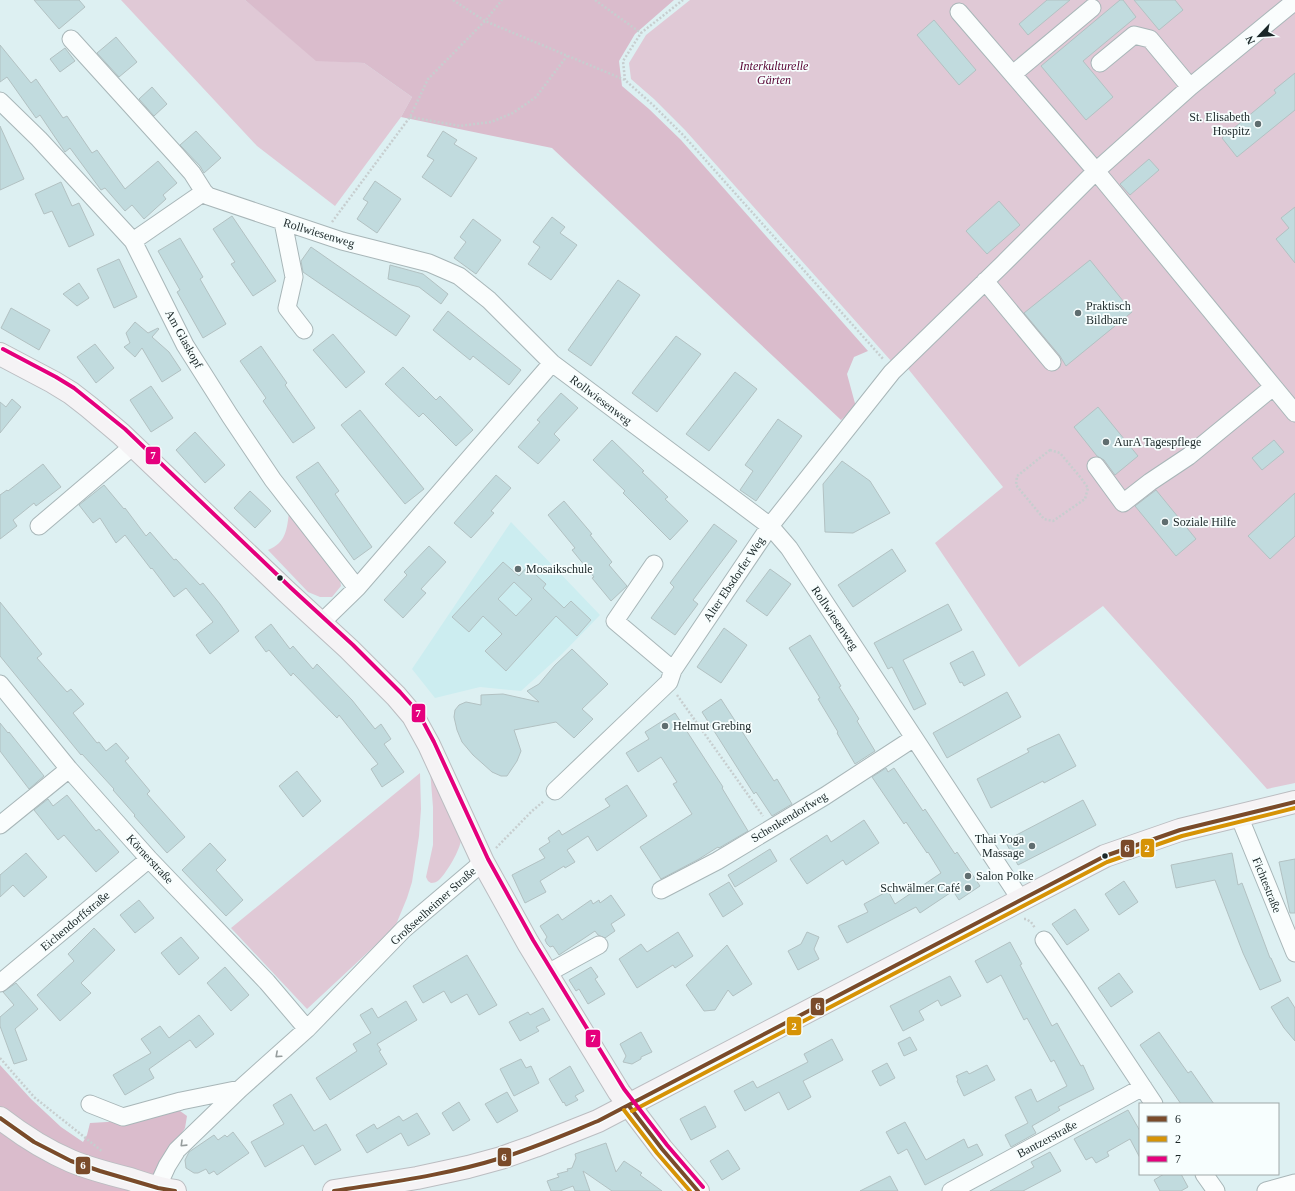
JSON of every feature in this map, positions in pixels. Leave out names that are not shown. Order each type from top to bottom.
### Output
[{"type":"main road","name":"Großseelheimer Straße","points":[[0,354],[53,382],[71,393],[89,407],[133,446],[349,649],[413,716],[429,745],[483,862]]},
{"type":"main road","points":[[334,1191],[417,1178],[468,1167],[501,1158],[598,1121],[1023,909],[1105,856],[1180,830],[1295,802]]},
{"type":"main road","points":[[483,862],[546,974],[619,1092],[662,1149],[698,1191]]},
{"type":"main road","points":[[0,1118],[44,1148],[71,1161],[92,1169],[166,1189]]},
{"type":"street","name":"Alter Ebsdorfer Weg","points":[[554,791],[671,676],[770,526],[892,372],[1096,171],[1190,87],[1295,1]]},
{"type":"street","points":[[1013,74],[1092,8]]},
{"type":"street","points":[[959,12],[1096,171],[1295,413]]},
{"type":"street","points":[[1100,63],[1134,35],[1150,39],[1190,87]]},
{"type":"street","points":[[71,39],[192,173],[204,192],[133,241]]},
{"type":"street","name":"Am Glaskopf","points":[[0,101],[39,139],[133,241],[184,344],[230,416],[273,480],[357,588]]},
{"type":"street","name":"Rollwiesenweg","points":[[204,192],[208,196],[283,222],[342,241],[428,262],[459,276],[489,300],[552,363],[770,526],[789,548],[914,738],[1023,909]]},
{"type":"street","points":[[283,222],[294,277],[287,308],[304,330]]},
{"type":"street","points":[[985,281],[1052,362]]},
{"type":"street","points":[[321,624],[357,588],[552,363]]},
{"type":"street","points":[[1096,466],[1123,503],[1150,482],[1189,456],[1273,386]]},
{"type":"street","points":[[38,526],[133,446]]},
{"type":"street","points":[[654,564],[615,621],[671,676]]},
{"type":"street","name":"Körnerstraße","points":[[0,684],[69,769],[149,859],[267,982],[307,1029]]},
{"type":"street","name":"Schenkendorfweg","points":[[661,890],[717,861],[826,796],[914,738]]},
{"type":"street","points":[[0,825],[69,769]]},
{"type":"street","name":"Fichtestraße","points":[[1239,816],[1295,953]]},
{"type":"street","name":"Eichendorffstraße","points":[[0,983],[149,859]]},
{"type":"street","name":"Großseelheimer Straße","points":[[166,1189],[167,1166],[177,1150],[240,1089],[307,1029],[404,929],[483,862]]},
{"type":"street","points":[[1044,940],[1153,1103]]},
{"type":"street","points":[[546,974],[599,945]]},
{"type":"street","name":"Bantzerstraße","points":[[963,1188],[1143,1087]]},
{"type":"street","points":[[90,1104],[123,1117],[181,1101],[240,1089]]},
{"type":"street","points":[[1205,1175],[1216,1191]]},
{"type":"street","points":[[1266,1191],[1295,1183]]},
{"type":"path","points":[[453,0],[485,21],[625,80],[684,136],[885,361],[892,372]]},
{"type":"path","points":[[339,212],[410,117],[428,79],[485,21],[502,0]]},
{"type":"path","points":[[595,0],[641,33]]},
{"type":"path","points":[[625,80],[623,61],[641,33],[683,0]]},
{"type":"path","points":[[410,117],[460,126],[491,122],[513,113],[536,97],[567,56]]},
{"type":"path","points":[[1050,450],[1060,452],[1088,488],[1085,499],[1053,521],[1044,519],[1016,485],[1017,476],[1050,450]]},
{"type":"path","points":[[671,676],[772,828]]},
{"type":"path","points":[[483,862],[532,811]]},
{"type":"path","points":[[1023,909],[1031,922]]},
{"type":"path","points":[[0,1058],[34,1097],[107,1155]]},
{"type":"shaded area","points":[[245,0],[674,0],[635,34],[619,61],[622,86],[649,109],[681,140],[868,351],[854,357],[847,374],[856,407],[841,420],[552,148],[401,117],[412,97],[364,63],[316,61]]},
{"type":"shaded area","name":"Mosaikschule","points":[[511,522],[600,615],[562,654],[521,691],[480,687],[435,698],[412,669]]},
{"type":"shaded area","points":[[0,1065],[31,1099],[61,1127],[83,1142],[87,1135],[90,1123],[124,1121],[176,1108],[187,1116],[185,1128],[153,1176],[135,1170],[128,1191],[0,1191]]},
{"type":"green space","points":[[121,0],[245,0],[316,60],[364,63],[412,97],[401,117],[335,206],[257,146]]},
{"type":"green space","name":"Interkulturelle Gärten","points":[[690,0],[1295,0],[1295,783],[1267,789],[1103,606],[1019,667],[935,543],[1003,487],[897,355],[892,362],[685,130],[654,99],[631,79],[629,63],[646,35]]},
{"type":"green space","points":[[289,512],[340,579],[341,586],[332,597],[320,597],[308,592],[268,550],[279,544],[282,539],[286,530]]},
{"type":"green space","points":[[430,770],[461,840],[453,861],[443,876],[436,882],[431,883],[426,877],[433,845],[433,807]]},
{"type":"green space","points":[[420,773],[421,809],[419,836],[412,882],[395,927],[307,1009],[231,928]]},
{"type":"building","points":[[34,0],[79,0],[85,7],[59,29]]},
{"type":"building","points":[[1047,0],[1070,0],[1028,35],[1019,24]]},
{"type":"building","points":[[1120,0],[1123,0],[1136,17],[1083,61],[1113,97],[1086,120],[1041,66]]},
{"type":"building","points":[[1134,0],[1175,0],[1183,10],[1159,30]]},
{"type":"building","points":[[934,20],[976,70],[959,85],[917,35]]},
{"type":"building","points":[[116,37],[137,62],[119,77],[97,53]]},
{"type":"building","points":[[0,45],[31,83],[36,79],[63,118],[67,116],[92,153],[97,150],[125,189],[158,161],[177,183],[163,195],[166,199],[144,219],[132,205],[125,211],[105,188],[101,190],[70,148],[65,152],[40,115],[36,118],[7,77],[0,82]]},
{"type":"building","points":[[65,48],[75,61],[60,72],[50,59]]},
{"type":"building","name":"St. Elisabeth Hospitz","points":[[1295,73],[1295,110],[1237,157],[1222,138],[1276,93],[1274,90]]},
{"type":"building","points":[[152,87],[167,104],[154,116],[139,99]]},
{"type":"building","points":[[0,126],[24,179],[0,190]]},
{"type":"building","points":[[196,131],[221,158],[204,173],[200,166],[180,145]]},
{"type":"building","points":[[443,131],[457,140],[454,144],[477,158],[451,197],[422,177],[434,160],[427,156]]},
{"type":"building","points":[[1149,159],[1159,170],[1130,195],[1120,184]]},
{"type":"building","points":[[375,181],[401,199],[377,233],[357,219],[368,202],[363,199]]},
{"type":"building","points":[[61,182],[72,206],[79,203],[94,235],[69,247],[52,211],[44,214],[35,194]]},
{"type":"building","points":[[999,201],[1020,225],[987,254],[966,231]]},
{"type":"building","points":[[1295,207],[1295,263],[1276,239],[1289,228],[1281,218]]},
{"type":"building","points":[[232,216],[276,281],[253,296],[231,264],[235,262],[213,229]]},
{"type":"building","points":[[552,217],[565,227],[560,233],[577,245],[551,280],[528,264],[540,247],[533,242]]},
{"type":"building","points":[[473,219],[501,240],[476,274],[454,258],[466,242],[460,237]]},
{"type":"building","points":[[180,238],[203,277],[200,279],[226,324],[203,338],[177,292],[180,290],[158,251]]},
{"type":"building","points":[[311,247],[410,316],[396,336],[303,272],[301,261]]},
{"type":"building","points":[[119,259],[137,297],[114,308],[97,269]]},
{"type":"building","name":"Praktisch Bildbare","points":[[1090,260],[1132,312],[1066,366],[1060,356],[1024,313]]},
{"type":"building","points":[[390,265],[423,274],[448,294],[441,304],[419,287],[388,279]]},
{"type":"building","points":[[618,280],[640,295],[591,366],[568,350]]},
{"type":"building","points":[[79,283],[89,298],[77,306],[63,294]]},
{"type":"building","points":[[11,308],[50,330],[39,350],[1,328]]},
{"type":"building","points":[[448,311],[521,370],[509,385],[473,356],[470,360],[433,330]]},
{"type":"building","points":[[135,322],[148,333],[158,328],[159,329],[152,337],[169,352],[181,370],[162,382],[142,348],[135,357],[124,347],[130,343],[126,333]]},
{"type":"building","points":[[333,334],[365,372],[346,388],[313,350]]},
{"type":"building","points":[[676,336],[701,354],[657,412],[632,393]]},
{"type":"building","points":[[95,344],[114,368],[96,383],[77,357]]},
{"type":"building","points":[[261,346],[287,383],[285,385],[315,428],[293,443],[263,401],[266,398],[240,361]]},
{"type":"building","points":[[403,367],[436,400],[440,396],[473,430],[456,446],[423,413],[419,417],[385,384]]},
{"type":"building","points":[[735,372],[757,389],[709,451],[686,434]]},
{"type":"building","points":[[151,386],[173,418],[151,432],[130,400]]},
{"type":"building","points":[[561,393],[578,408],[554,434],[560,440],[538,464],[518,447],[540,422],[537,420]]},
{"type":"building","points":[[12,399],[21,407],[0,433],[0,402],[6,407]]},
{"type":"building","name":"AurA Tagespflege","points":[[1098,407],[1138,456],[1115,475],[1104,460],[1097,456],[1074,427]]},
{"type":"building","points":[[360,410],[424,489],[405,504],[341,425]]},
{"type":"building","points":[[778,419],[802,436],[756,501],[740,490],[753,471],[745,465]]},
{"type":"building","points":[[195,432],[225,465],[205,483],[176,450]]},
{"type":"building","points":[[612,440],[644,471],[642,472],[668,497],[665,499],[688,521],[670,540],[623,493],[625,491],[593,460]]},
{"type":"building","points":[[1274,440],[1284,452],[1262,470],[1252,458]]},
{"type":"building","points":[[842,461],[870,481],[890,513],[853,533],[825,532],[823,484]]},
{"type":"building","points":[[318,462],[339,491],[335,494],[372,547],[354,560],[296,477]]},
{"type":"building","points":[[43,464],[61,487],[36,506],[34,503],[13,520],[17,526],[0,539],[0,495],[7,490],[8,491]]},
{"type":"building","points":[[496,475],[511,488],[491,511],[494,513],[471,538],[454,523]]},
{"type":"building","points":[[104,485],[124,509],[125,508],[146,536],[150,532],[174,560],[176,559],[200,585],[203,583],[239,631],[210,654],[196,635],[213,622],[186,588],[174,597],[125,535],[116,543],[100,518],[93,523],[79,505]]},
{"type":"building","name":"Soziale Hilfe","points":[[1156,490],[1196,539],[1176,556],[1135,506]]},
{"type":"building","points":[[250,491],[271,511],[255,528],[234,508]]},
{"type":"building","points":[[1295,493],[1295,536],[1270,559],[1248,536]]},
{"type":"building","points":[[564,501],[592,534],[590,535],[612,562],[609,565],[627,586],[611,601],[572,550],[575,548],[548,515]]},
{"type":"building","points":[[714,524],[737,541],[693,600],[698,604],[675,635],[651,618],[674,587],[670,583]]},
{"type":"building","points":[[429,546],[446,562],[421,589],[426,593],[403,618],[384,600],[407,575],[404,572]]},
{"type":"building","points":[[892,549],[906,571],[853,607],[838,585]]},
{"type":"building","points":[[503,562],[519,576],[527,567],[546,584],[543,588],[564,608],[571,601],[591,620],[577,636],[556,616],[506,671],[485,651],[502,634],[483,616],[469,632],[452,617]],"holes":[[[514,582],[532,599],[516,616],[498,599]]]},
{"type":"building","points":[[770,569],[791,584],[767,616],[746,601]]},
{"type":"building","points":[[0,602],[42,654],[37,658],[67,692],[71,689],[84,704],[73,713],[97,743],[99,742],[106,751],[116,743],[129,758],[125,761],[150,791],[147,794],[185,837],[167,853],[134,816],[135,815],[113,790],[114,789],[82,754],[81,755],[0,656]]},
{"type":"building","points":[[948,604],[962,630],[903,660],[926,704],[914,710],[892,667],[888,669],[874,643]]},
{"type":"building","points":[[271,624],[290,649],[293,646],[313,669],[317,664],[352,700],[375,729],[381,724],[391,739],[384,744],[404,772],[382,787],[371,769],[378,764],[339,715],[337,718],[293,673],[291,676],[269,650],[266,652],[255,637]]},
{"type":"building","points":[[724,628],[747,645],[721,683],[697,667]]},
{"type":"building","points":[[810,635],[841,686],[839,687],[859,719],[857,721],[875,751],[855,764],[818,699],[820,698],[789,648]]},
{"type":"building","points":[[572,649],[608,684],[582,709],[593,719],[574,738],[556,722],[514,730],[521,751],[517,761],[507,776],[501,776],[492,772],[473,755],[462,742],[454,717],[455,710],[459,705],[466,702],[481,705],[481,695],[503,694],[539,702],[527,691],[539,684],[555,665]]},
{"type":"building","points":[[973,651],[985,675],[964,686],[962,682],[960,683],[950,663]]},
{"type":"building","points":[[1007,692],[1021,717],[947,758],[933,733]]},
{"type":"building","points":[[721,699],[774,781],[777,779],[792,804],[772,816],[756,792],[754,794],[702,712]]},
{"type":"building","points":[[675,713],[723,787],[722,788],[748,831],[661,879],[640,847],[692,814],[673,784],[677,782],[661,757],[638,772],[626,753],[649,739],[645,732]]},
{"type":"building","points":[[0,723],[44,776],[29,789],[0,751]]},
{"type":"building","points":[[1059,734],[1076,766],[991,808],[977,779],[1029,752],[1027,749]]},
{"type":"building","points":[[886,768],[888,772],[894,768],[923,811],[925,809],[955,854],[957,852],[980,886],[959,900],[953,891],[920,913],[916,907],[847,943],[838,926],[868,912],[864,904],[888,891],[895,904],[941,873],[928,852],[927,853],[906,822],[904,824],[872,777]]},
{"type":"building","points":[[297,771],[321,801],[303,817],[279,786]]},
{"type":"building","points":[[627,785],[647,816],[597,851],[588,836],[567,850],[575,862],[565,868],[564,866],[540,881],[546,892],[525,903],[512,875],[545,858],[539,849],[550,842],[548,838],[559,830],[562,835],[610,806],[605,799]]},
{"type":"building","points":[[67,795],[96,831],[99,829],[119,852],[96,872],[64,835],[58,840],[34,810],[48,799],[53,806]]},
{"type":"building","points":[[1083,800],[1096,825],[1018,865],[1005,841]]},
{"type":"building","points":[[864,820],[879,843],[846,865],[843,860],[807,884],[790,859],[827,835],[831,842]]},
{"type":"building","points":[[210,843],[226,860],[216,870],[243,900],[226,916],[182,870]]},
{"type":"building","points":[[770,849],[777,861],[735,887],[728,875]]},
{"type":"building","points":[[26,853],[47,877],[24,897],[13,885],[0,897],[0,875]]},
{"type":"building","points":[[1232,853],[1238,885],[1242,883],[1270,958],[1281,981],[1260,990],[1243,953],[1215,880],[1176,888],[1171,865]]},
{"type":"building","points":[[1295,859],[1295,913],[1290,913],[1279,862]]},
{"type":"building","points":[[1124,881],[1138,902],[1119,915],[1105,894]]},
{"type":"building","points":[[729,882],[743,904],[723,917],[709,894]]},
{"type":"building","points":[[611,895],[625,915],[611,924],[615,931],[605,938],[598,935],[595,931],[559,955],[553,946],[550,947],[547,944],[545,940],[547,937],[540,926],[558,914],[562,920],[591,900],[593,904],[599,900],[600,903]]},
{"type":"building","points":[[139,900],[154,918],[135,933],[120,915]]},
{"type":"building","points":[[1075,909],[1089,930],[1067,945],[1052,924]]},
{"type":"building","points":[[94,928],[115,950],[81,983],[91,993],[60,1021],[37,995],[74,961],[68,954]]},
{"type":"building","points":[[678,932],[693,956],[675,968],[673,965],[637,988],[619,959],[641,944],[647,952]]},
{"type":"building","points":[[807,932],[819,937],[814,949],[819,959],[798,970],[788,951],[801,944]]},
{"type":"building","points":[[181,937],[199,958],[179,975],[161,953]]},
{"type":"building","points":[[1010,942],[1022,964],[1020,965],[1052,1026],[1057,1023],[1081,1066],[1083,1065],[1094,1089],[1058,1107],[1060,1110],[1032,1126],[1036,1133],[1011,1147],[1005,1135],[1028,1123],[1015,1097],[1031,1089],[1037,1102],[1067,1086],[1054,1060],[1051,1062],[1027,1018],[1024,1020],[1001,975],[987,983],[975,961]]},
{"type":"building","points":[[727,945],[752,984],[733,996],[728,990],[715,1010],[704,1011],[686,985]]},
{"type":"building","points":[[467,955],[497,1005],[479,1015],[467,994],[451,1003],[444,991],[423,1003],[413,986]]},
{"type":"building","points":[[225,967],[249,995],[231,1011],[207,983]]},
{"type":"building","points":[[591,967],[598,977],[595,979],[605,994],[588,1004],[579,989],[576,991],[569,980]]},
{"type":"building","points":[[1119,973],[1133,992],[1111,1007],[1098,988]]},
{"type":"building","points":[[950,976],[961,996],[941,1006],[938,1000],[919,1011],[924,1020],[903,1031],[890,1006]]},
{"type":"building","points":[[16,983],[38,1009],[15,1029],[27,1060],[14,1064],[0,1026],[0,1017],[14,1005],[3,992]]},
{"type":"building","points":[[1288,997],[1295,1008],[1295,1041],[1284,1028],[1271,1007]]},
{"type":"building","points":[[406,1001],[417,1020],[377,1044],[381,1050],[379,1051],[387,1064],[330,1100],[316,1078],[357,1051],[353,1044],[371,1033],[360,1015],[372,1008],[378,1018]]},
{"type":"building","points":[[543,1008],[550,1020],[536,1027],[539,1031],[520,1041],[509,1022],[528,1012],[530,1015]]},
{"type":"building","points":[[199,1015],[214,1034],[196,1048],[190,1040],[149,1069],[154,1078],[125,1095],[113,1075],[151,1053],[141,1039],[160,1026],[169,1038]]},
{"type":"building","points":[[641,1032],[652,1052],[641,1057],[641,1059],[632,1064],[623,1062],[626,1056],[620,1044]]},
{"type":"building","points":[[1159,1032],[1188,1073],[1191,1071],[1213,1103],[1180,1103],[1140,1045]]},
{"type":"building","points":[[910,1037],[917,1050],[904,1056],[898,1043]]},
{"type":"building","points":[[832,1039],[843,1060],[803,1081],[811,1097],[788,1110],[779,1092],[745,1111],[734,1091],[753,1081],[757,1088],[808,1062],[804,1054]]},
{"type":"building","points":[[521,1059],[526,1068],[531,1066],[539,1083],[514,1096],[500,1069]]},
{"type":"building","points":[[887,1063],[895,1078],[880,1086],[872,1071]]},
{"type":"building","points":[[987,1065],[995,1080],[964,1096],[956,1076],[967,1071],[969,1074]]},
{"type":"building","points":[[570,1066],[584,1091],[575,1096],[578,1100],[566,1106],[549,1079]]},
{"type":"building","points":[[507,1092],[518,1111],[497,1123],[485,1104]]},
{"type":"building","points":[[291,1094],[314,1131],[326,1124],[341,1150],[315,1165],[303,1145],[265,1167],[251,1142],[284,1124],[273,1105]]},
{"type":"building","points":[[459,1102],[470,1120],[453,1131],[442,1113]]},
{"type":"building","points":[[705,1106],[716,1127],[691,1140],[680,1119]]},
{"type":"building","points":[[1128,1110],[1139,1129],[1139,1156],[1130,1139],[1107,1152],[1109,1156],[1096,1163],[1092,1157],[1086,1160],[1074,1139]]},
{"type":"building","points":[[417,1113],[430,1134],[408,1146],[401,1133],[367,1153],[356,1135],[374,1124],[377,1129],[399,1116],[403,1121]]},
{"type":"building","points":[[905,1122],[926,1160],[964,1139],[968,1148],[977,1144],[983,1155],[925,1185],[907,1149],[898,1154],[886,1132]]},
{"type":"building","points":[[233,1132],[249,1153],[217,1175],[214,1171],[209,1174],[206,1169],[198,1173],[194,1173],[186,1168],[185,1160],[189,1152],[214,1135],[218,1140],[225,1135],[227,1137]]},
{"type":"building","points":[[606,1143],[616,1172],[624,1161],[642,1173],[640,1175],[662,1191],[612,1191],[583,1171],[590,1191],[575,1191],[573,1186],[560,1191],[551,1191],[547,1181],[559,1177],[557,1174],[568,1171],[567,1169],[572,1168],[576,1158],[575,1154]]},
{"type":"building","points":[[728,1150],[740,1169],[722,1180],[710,1161]]},
{"type":"building","points":[[1050,1152],[1061,1171],[1023,1191],[990,1191],[1034,1167],[1031,1162]]},
{"type":"building","points":[[1162,1175],[1182,1175],[1188,1187],[1181,1191],[1160,1191],[1154,1180]]},
{"type":"building","points":[[890,1176],[898,1191],[860,1191]]},
{"type":"transit line","name":"7","points":[[3,349],[74,388],[125,429],[291,588],[353,645],[418,712],[434,742],[488,859],[533,940],[624,1089],[667,1145],[703,1187]]},
{"type":"transit line","name":"6","points":[[334,1191],[418,1178],[481,1164],[562,1136],[598,1121],[1105,856],[1180,830],[1295,802]]},
{"type":"transit line","name":"2","points":[[632,1111],[1107,862],[1182,836],[1295,808]]},
{"type":"transit line","name":"6","points":[[629,1106],[662,1149],[698,1191]]},
{"type":"transit line","name":"2","points":[[624,1110],[657,1153],[690,1191]]},
{"type":"transit line","name":"6","points":[[0,1118],[34,1142],[71,1161],[158,1188],[175,1191]]},
{"type":"place","name":"St. Elisabeth Hospitz","points":[[1258,124]]},
{"type":"place","name":"Praktisch Bildbare","points":[[1078,313]]},
{"type":"place","name":"AurA Tagespflege","points":[[1106,442]]},
{"type":"place","name":"Soziale Hilfe","points":[[1165,522]]},
{"type":"place","name":"Mosaikschule","points":[[518,569]]},
{"type":"place","name":"Helmut Grebing","points":[[665,726]]},
{"type":"place","name":"Thai Yoga Massage","points":[[1032,846]]},
{"type":"place","name":"Salon Polke","points":[[968,876]]},
{"type":"place","name":"Schwälmer Café","points":[[968,888]]}]
